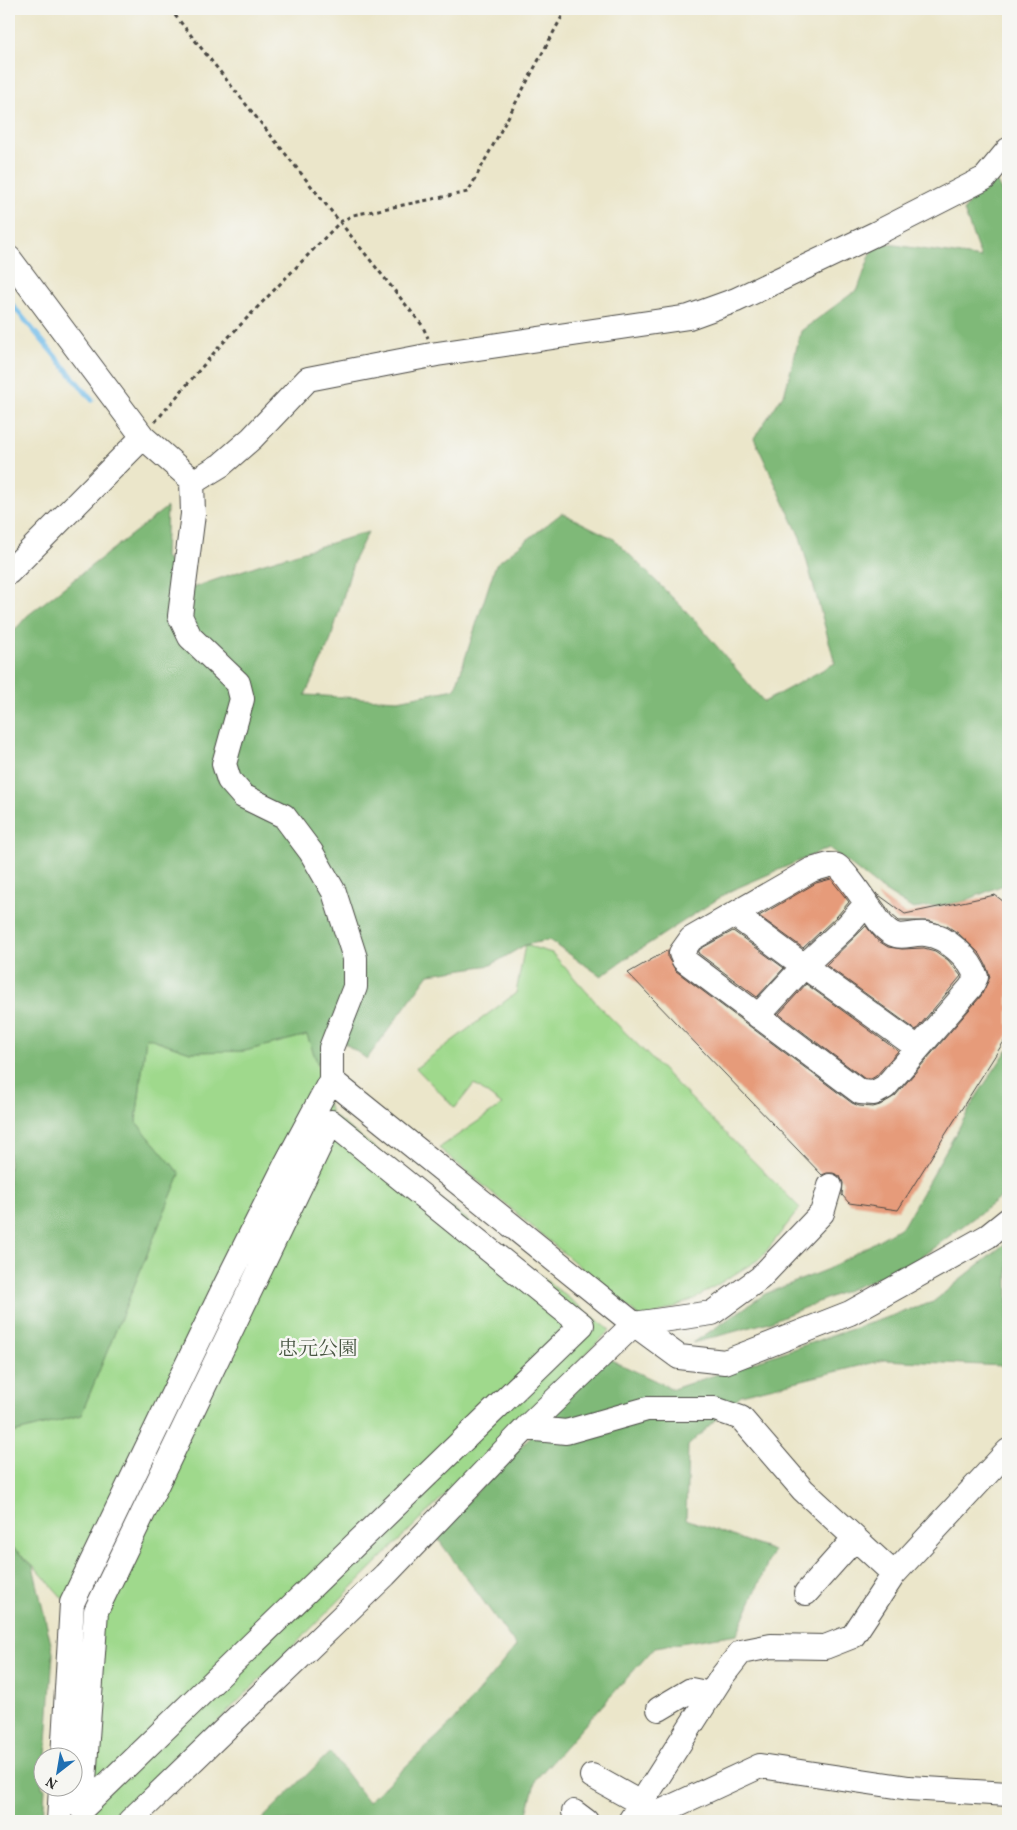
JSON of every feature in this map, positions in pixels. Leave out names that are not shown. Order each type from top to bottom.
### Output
[{"type":"street","points":[[192,480],[198,479],[221,465],[252,438],[308,379],[437,354],[689,317],[736,300],[877,233],[985,178],[1008,150]]},
{"type":"street","points":[[9,258],[143,437],[192,480],[193,514],[180,616],[190,637],[238,683],[242,700],[224,764],[226,772],[229,780],[243,796],[284,816],[311,852],[334,892],[355,958],[354,987],[331,1048],[331,1080],[286,1164],[225,1286],[72,1603],[64,1748]]},
{"type":"street","points":[[9,572],[143,437]]},
{"type":"street","points":[[829,865],[837,866],[845,873],[883,926],[892,933],[903,937],[927,934],[948,942],[974,969],[976,977],[971,987],[885,1087],[874,1093],[860,1092],[684,960],[682,953],[691,939],[735,914],[811,870],[829,865]]},
{"type":"street","points":[[758,1016],[804,966],[847,926],[866,904]]},
{"type":"street","points":[[735,914],[918,1048]]},
{"type":"street","points":[[331,1080],[634,1324],[679,1357],[725,1362],[850,1313],[988,1236],[1008,1220]]},
{"type":"street","points":[[331,1122],[582,1325],[82,1809],[96,1611],[331,1122]]},
{"type":"street","points":[[130,1821],[385,1575],[526,1428],[634,1324],[712,1313],[760,1278],[822,1213],[830,1186]]},
{"type":"street","points":[[526,1428],[566,1432],[647,1409],[714,1409],[741,1418],[803,1490],[894,1574]]},
{"type":"street","points":[[638,1815],[711,1694],[741,1652],[771,1646],[825,1647],[853,1636],[894,1574],[1008,1451]]},
{"type":"street","points":[[806,1593],[855,1538]]},
{"type":"street","points":[[659,1709],[691,1690],[711,1694]]},
{"type":"street","points":[[638,1815],[760,1766],[909,1788],[1008,1794]]},
{"type":"street","points":[[592,1776],[638,1815]]},
{"type":"street","points":[[59,1821],[60,1798]]},
{"type":"path","points":[[170,9],[422,325],[437,354]]},
{"type":"path","points":[[143,437],[219,347],[340,222],[353,215],[468,192],[566,9]]},
{"type":"green space","points":[[989,166],[1008,205],[1008,883],[962,902],[913,909],[877,886],[829,848],[730,891],[601,976],[549,940],[525,945],[491,965],[429,974],[367,1059],[333,1035],[318,1065],[307,1035],[245,1051],[190,1052],[146,1037],[136,1122],[180,1174],[81,1415],[9,1434],[9,637],[27,616],[167,507],[165,557],[192,588],[261,564],[368,532],[354,560],[330,642],[305,695],[398,700],[455,689],[496,564],[562,513],[614,539],[692,617],[764,702],[835,663],[800,537],[754,438],[785,392],[801,331],[858,289],[875,242],[981,258],[964,211]]},
{"type":"green space","points":[[525,945],[552,953],[602,1009],[800,1208],[761,1258],[694,1299],[643,1320],[439,1148],[502,1105],[474,1084],[455,1108],[416,1068],[516,993]]},
{"type":"green space","name":"忠元公園","points":[[307,1035],[318,1065],[331,1114],[610,1330],[118,1821],[70,1821],[71,1798],[82,1798],[82,1748],[74,1748],[82,1620],[34,1566],[9,1544],[9,1434],[81,1415],[180,1174],[136,1122],[146,1037],[190,1052],[245,1051]]},
{"type":"green space","points":[[1008,1049],[1008,1192],[912,1264],[769,1322],[693,1343],[765,1294],[828,1269],[903,1226],[978,1094]]},
{"type":"green space","points":[[1008,1241],[1008,1355],[1003,1366],[884,1360],[741,1395],[688,1446],[686,1519],[773,1551],[737,1634],[655,1647],[536,1779],[525,1821],[260,1821],[330,1752],[368,1802],[454,1721],[516,1646],[435,1535],[607,1358],[673,1389],[933,1302]]},
{"type":"green space","points":[[9,1544],[33,1566],[53,1653],[47,1748],[32,1748],[32,1798],[44,1798],[43,1821],[9,1821]]},
{"type":"building","points":[[831,879],[849,902],[803,948],[759,916],[816,883]]},
{"type":"building","points":[[876,893],[905,914],[995,895],[1008,905],[1008,1035],[898,1210],[849,1203],[842,1195],[843,1183],[840,1176],[833,1173],[822,1175],[628,973],[668,950],[668,958],[676,971],[852,1103],[859,1106],[873,1107],[880,1105],[895,1096],[981,996],[990,977],[980,954],[958,933],[947,926],[929,921],[899,921],[892,915]]},
{"type":"building","points":[[866,926],[877,940],[888,947],[902,949],[924,948],[935,951],[948,960],[961,976],[916,1030],[826,965]]},
{"type":"building","points":[[733,931],[784,968],[757,997],[698,953],[700,949]]},
{"type":"building","points":[[806,984],[898,1051],[876,1076],[871,1079],[865,1079],[779,1014]]},
{"type":"waterway","points":[[9,301],[92,400]]}]
